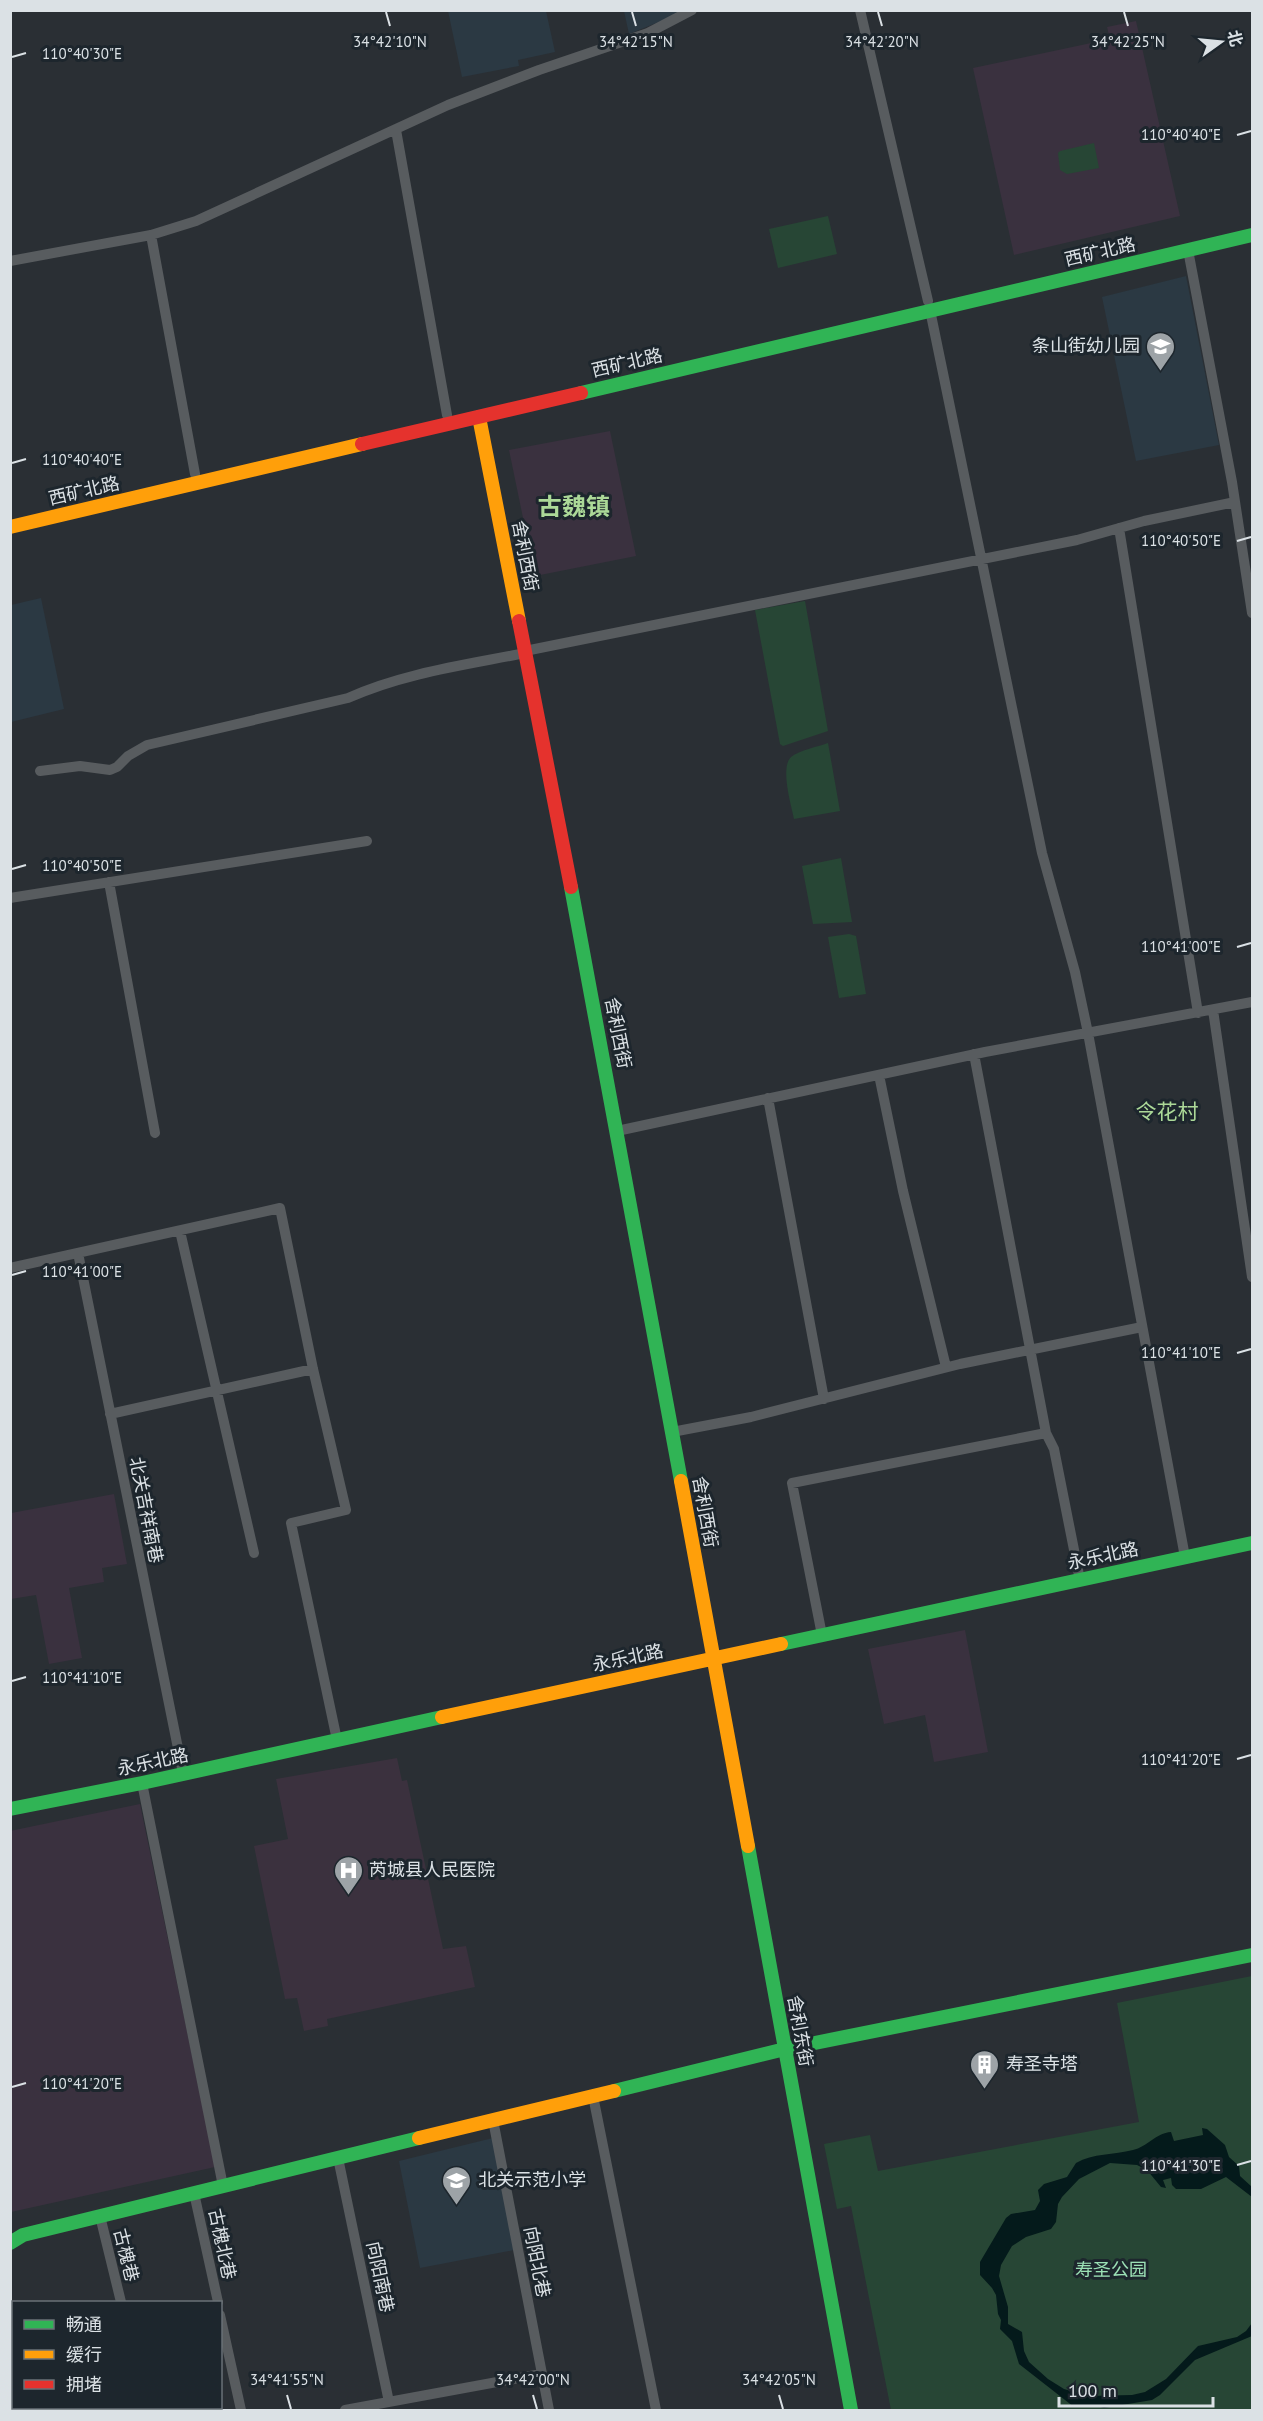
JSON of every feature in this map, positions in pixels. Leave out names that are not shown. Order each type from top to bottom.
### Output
[{"type":"main road","name":"西矿北路","points":[[10,527],[479,417],[1252,225]]},
{"type":"main road","name":"西矿北路","points":[[10,516],[447,415],[1252,235]]},
{"type":"main road","name":"舍利西街","points":[[479,417],[617,1131],[713,1658]]},
{"type":"main road","name":"永乐北路","points":[[10,1809],[142,1783],[1252,1543]]},
{"type":"main road","name":"舍利东街","points":[[713,1658],[851,2410]]},
{"type":"main road","points":[[10,2243],[23,2235],[785,2049],[1252,1955]]},
{"type":"street","points":[[10,261],[151,235],[221,211],[448,105],[512,80],[648,33],[692,10]]},
{"type":"street","points":[[860,10],[929,306],[1042,853],[1088,1033],[1185,1557]]},
{"type":"street","points":[[396,130],[447,415]]},
{"type":"street","points":[[151,235],[195,474]]},
{"type":"street","points":[[1188,250],[1235,502],[1252,613]]},
{"type":"street","points":[[40,771],[80,766],[110,770],[147,744],[348,698],[378,684],[1077,540],[1119,528],[1235,502]]},
{"type":"street","points":[[1119,528],[1198,1012]]},
{"type":"street","points":[[10,898],[367,841]]},
{"type":"street","points":[[109,882],[155,1133]]},
{"type":"street","points":[[617,1131],[974,1054],[1252,1002]]},
{"type":"street","points":[[1213,1010],[1252,1277]]},
{"type":"street","points":[[974,1054],[1029,1350],[1046,1433],[1054,1449],[1080,1580]]},
{"type":"street","points":[[879,1075],[903,1191],[946,1368]]},
{"type":"street","points":[[768,1098],[824,1398]]},
{"type":"street","points":[[10,1268],[280,1208],[345,1510],[291,1523],[337,1740]]},
{"type":"street","points":[[180,1231],[254,1553]]},
{"type":"street","name":"北关吉祥南巷","points":[[78,1253],[183,1773]]},
{"type":"street","points":[[672,1432],[751,1417],[946,1368],[1142,1327]]},
{"type":"street","points":[[110,1414],[313,1369]]},
{"type":"street","points":[[822,1635],[792,1483],[1046,1433]]},
{"type":"street","points":[[142,1783],[223,2186]]},
{"type":"street","points":[[593,2096],[656,2410]]},
{"type":"street","name":"向阳北巷","points":[[493,2120],[549,2410]]},
{"type":"street","name":"向阳南巷","points":[[338,2158],[389,2402]]},
{"type":"street","name":"古槐北巷","points":[[194,2193],[218,2301]]},
{"type":"street","name":"古槐巷","points":[[100,2216],[121,2301]]},
{"type":"street","points":[[222,2324],[241,2410]]},
{"type":"street","points":[[345,2410],[372,2408],[389,2402],[542,2374]]},
{"type":"shaded area","points":[[448,11],[546,11],[555,52],[518,60],[519,66],[462,77]]},
{"type":"shaded area","points":[[624,11],[682,11],[629,34]]},
{"type":"shaded area","points":[[1136,21],[1180,216],[1014,255],[973,68],[1110,39],[1107,27]]},
{"type":"shaded area","name":"条山街幼儿园","points":[[1186,276],[1219,445],[1136,461],[1102,297]]},
{"type":"shaded area","points":[[610,431],[636,556],[535,576],[509,450]]},
{"type":"shaded area","points":[[41,598],[64,709],[11,722],[11,605]]},
{"type":"shaded area","points":[[114,1494],[127,1564],[102,1568],[104,1582],[69,1588],[82,1658],[49,1664],[36,1595],[11,1599],[11,1513]]},
{"type":"shaded area","points":[[965,1630],[988,1752],[934,1762],[925,1715],[884,1724],[868,1649]]},
{"type":"shaded area","name":"芮城县人民医院","points":[[397,1758],[402,1781],[407,1780],[443,1949],[466,1946],[475,1987],[327,2019],[328,2026],[304,2031],[297,1998],[285,1999],[254,1846],[288,1839],[276,1779]]},
{"type":"shaded area","points":[[140,1804],[215,2167],[11,2212],[10,1831]]},
{"type":"shaded area","points":[[1202,2128],[1207,2129],[1225,2145],[1229,2157],[1239,2166],[1240,2176],[1252,2187],[1252,2197],[1226,2177],[1201,2189],[1176,2189],[1172,2185],[1171,2178],[1163,2180],[1166,2188],[1161,2187],[1147,2170],[1137,2165],[1110,2163],[1079,2179],[1058,2204],[1056,2222],[1051,2229],[1026,2237],[1012,2246],[1001,2265],[999,2276],[1008,2307],[1008,2324],[1022,2332],[1024,2351],[1029,2362],[1048,2379],[1064,2389],[1088,2396],[1132,2395],[1145,2392],[1166,2379],[1198,2346],[1237,2337],[1252,2323],[1252,2336],[1195,2360],[1152,2400],[1104,2408],[1093,2405],[1074,2407],[1019,2364],[1012,2341],[1000,2329],[1001,2320],[996,2295],[980,2275],[980,2262],[1006,2218],[1011,2214],[1035,2210],[1040,2201],[1038,2190],[1044,2184],[1067,2177],[1076,2163],[1089,2157],[1138,2148],[1166,2133],[1171,2132],[1174,2141],[1203,2135]]},
{"type":"shaded area","name":"北关示范小学","points":[[493,2138],[514,2250],[420,2268],[399,2161]]},
{"type":"green space","points":[[1094,143],[1099,168],[1067,174],[1060,170],[1058,153],[1060,151]]},
{"type":"green space","points":[[828,216],[837,254],[778,268],[769,229]]},
{"type":"green space","points":[[805,601],[828,731],[783,746],[780,744],[755,610]]},
{"type":"green space","points":[[828,743],[840,811],[794,819],[786,777],[788,762],[799,752]]},
{"type":"green space","points":[[841,858],[852,922],[813,924],[802,866]]},
{"type":"green space","points":[[849,934],[856,936],[866,994],[839,998],[828,937]]},
{"type":"green space","name":"寿圣公园","points":[[1252,1976],[1252,2410],[891,2410],[851,2206],[837,2209],[824,2144],[870,2135],[878,2171],[1139,2122],[1117,2003]]},
{"type":"traffic: fast","points":[[581,393],[1252,235]]},
{"type":"traffic: fast","points":[[571,887],[681,1481]]},
{"type":"traffic: fast","points":[[781,1644],[1252,1543]]},
{"type":"traffic: fast","points":[[10,1809],[142,1783],[442,1717]]},
{"type":"traffic: fast","points":[[748,1846],[851,2410]]},
{"type":"traffic: fast","points":[[614,2091],[785,2049],[1252,1955]]},
{"type":"traffic: fast","points":[[10,2243],[23,2235],[419,2138]]},
{"type":"traffic: fast","points":[[10,2348],[12,2355]]},
{"type":"traffic: slow","points":[[479,417],[519,621]]},
{"type":"traffic: slow","points":[[10,527],[362,444]]},
{"type":"traffic: slow","points":[[681,1481],[748,1846]]},
{"type":"traffic: slow","points":[[442,1717],[781,1644]]},
{"type":"traffic: slow","points":[[419,2138],[614,2091]]},
{"type":"traffic: jam","points":[[362,444],[581,393]]},
{"type":"traffic: jam","points":[[519,621],[571,887]]},
{"type":"place","name":"条山街幼儿园","points":[[1161,372]]},
{"type":"place","name":"芮城县人民医院","points":[[348,1896]]},
{"type":"place","name":"寿圣寺塔","points":[[985,2090]]},
{"type":"place","name":"北关示范小学","points":[[457,2206]]},
{"type":"district","name":"古魏镇","points":[[574,507]]},
{"type":"district","name":"令花村","points":[[1167,1112]]}]
